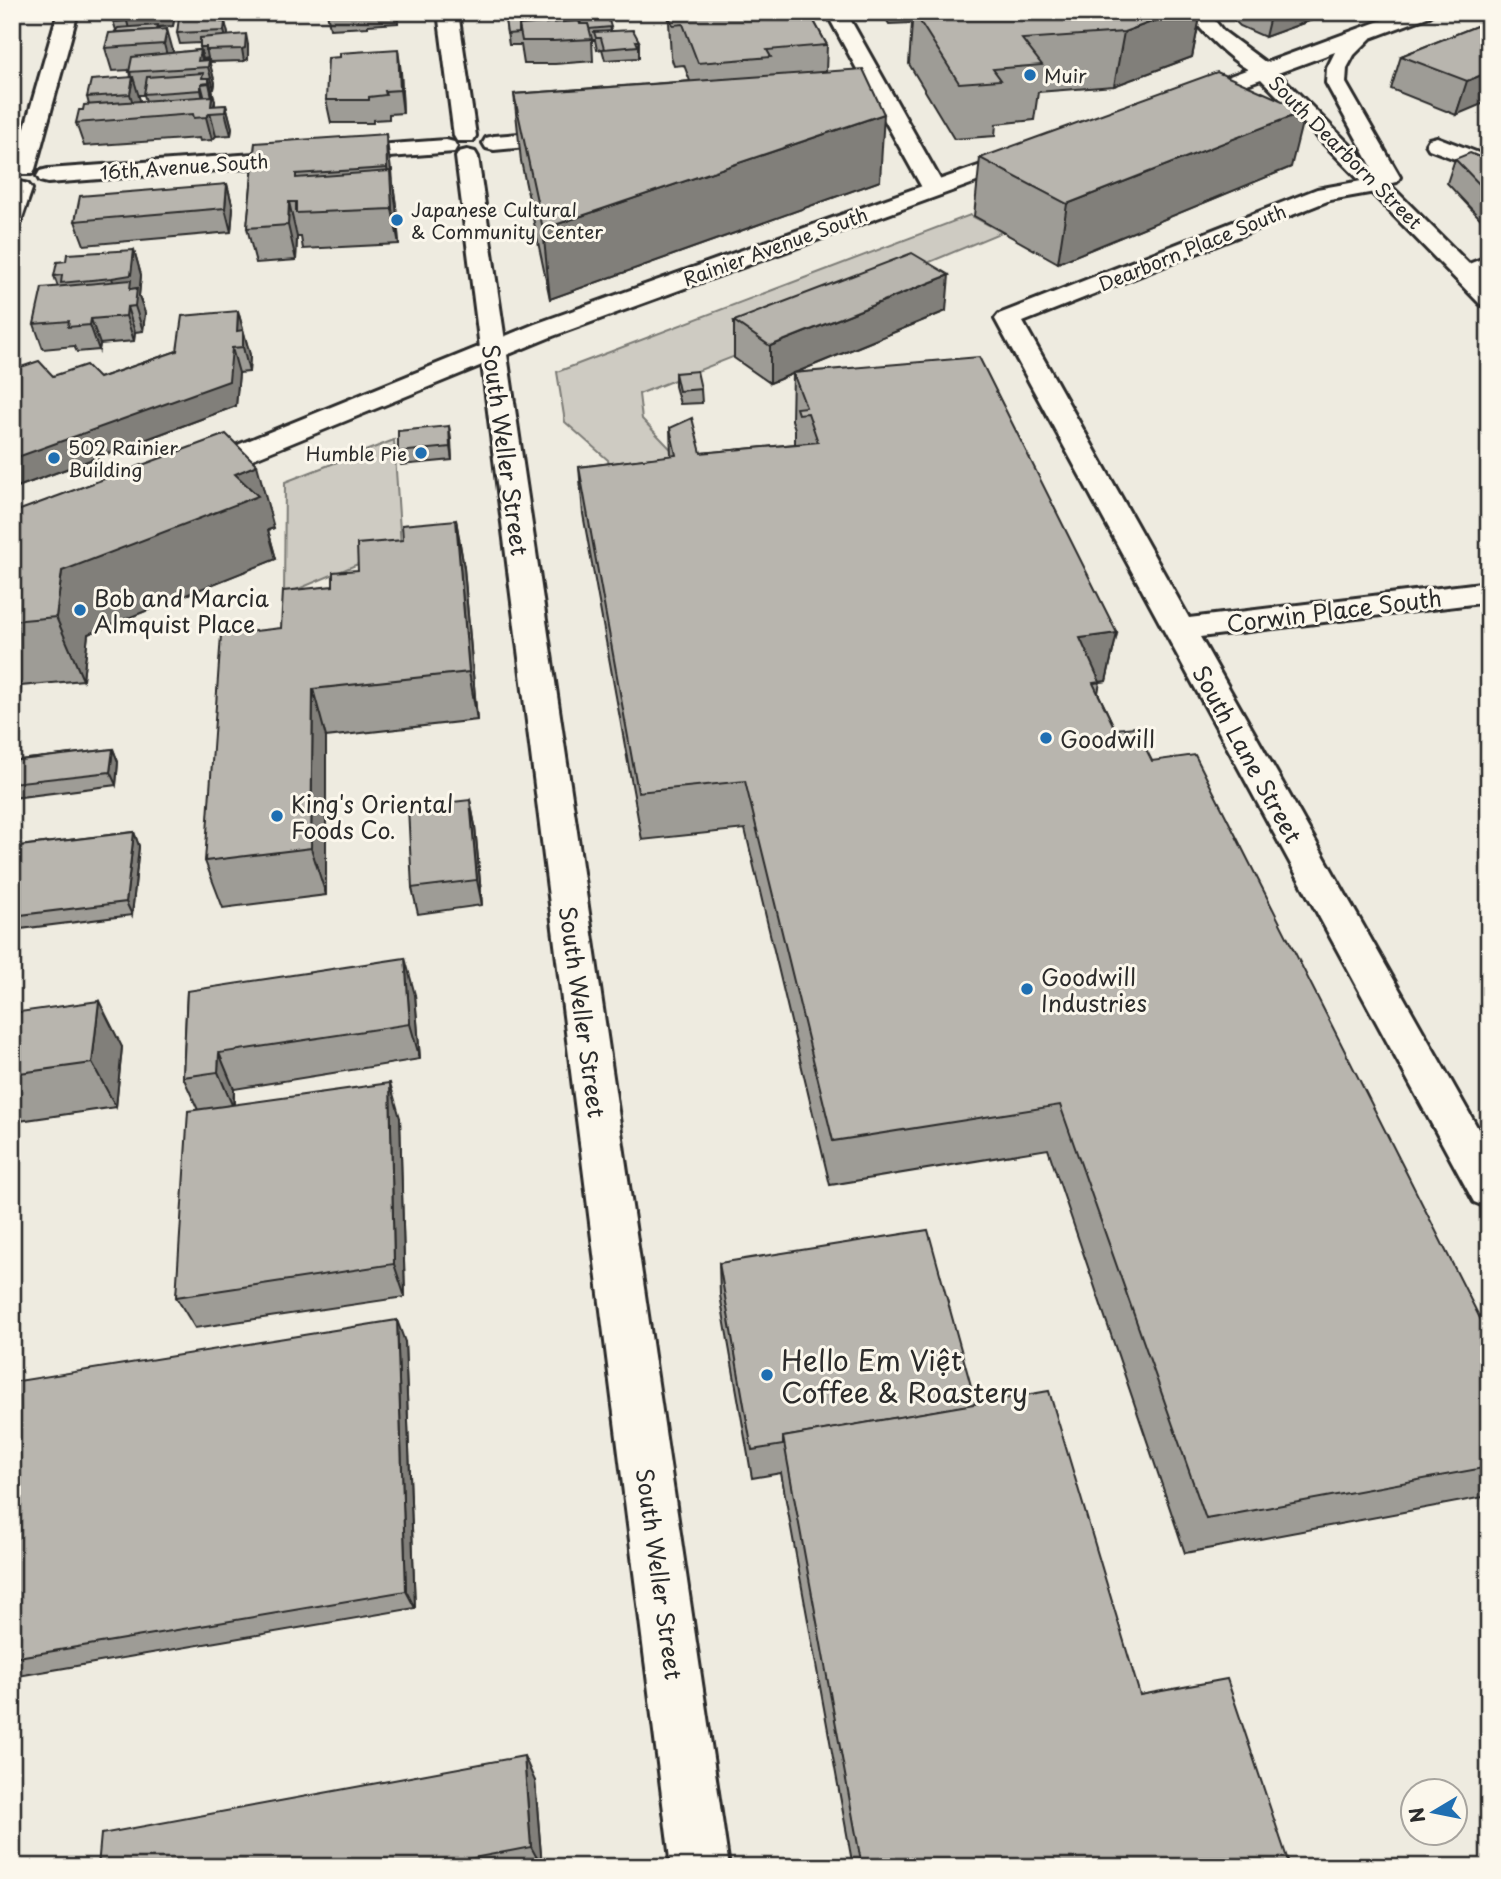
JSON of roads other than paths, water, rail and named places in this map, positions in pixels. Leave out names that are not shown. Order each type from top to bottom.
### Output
[{"type":"street","points":[[12,219],[17,180],[68,12]]},
{"type":"street","name":"South Weller Street","points":[[448,12],[459,146],[492,351],[700,1867]]},
{"type":"street","points":[[836,12],[933,188]]},
{"type":"street","name":"South Dearborn Street","points":[[1197,12],[1216,35],[1266,72],[1489,299]]},
{"type":"street","points":[[1164,108],[1423,12]]},
{"type":"street","points":[[1363,36],[1338,61],[1335,70],[1336,83],[1415,221]]},
{"type":"street","points":[[807,118],[890,112]]},
{"type":"street","name":"16th Avenue South","points":[[17,180],[37,186],[48,176],[459,146],[487,137],[494,143],[595,135]]},
{"type":"street","points":[[1437,144],[1489,165]]},
{"type":"street","name":"Rainier Avenue South","points":[[170,483],[492,351],[1047,148]]},
{"type":"street","name":"Dearborn Place South","points":[[1008,319],[1325,194],[1378,185]]},
{"type":"street","points":[[1465,274],[1489,263]]},
{"type":"street","name":"South Lane Street","points":[[1008,319],[1489,1189]]},
{"type":"street","name":"Corwin Place South","points":[[1179,629],[1489,592]]},
{"type":"place","name":"Muir","points":[[1030,75]]},
{"type":"place","name":"Japanese Cultural & Community Center","points":[[397,220]]},
{"type":"place","name":"Humble Pie","points":[[421,453]]},
{"type":"place","name":"502 Rainier Building","points":[[54,458]]},
{"type":"place","name":"Bob and Marcia Almquist Place","points":[[80,610]]},
{"type":"place","name":"Goodwill","points":[[1046,738]]},
{"type":"place","name":"King's Oriental Foods Co.","points":[[277,816]]},
{"type":"place","name":"Goodwill Industries","points":[[1027,989]]},
{"type":"place","name":"Hello Em Việt Coffee & Roastery","points":[[767,1375]]}]
